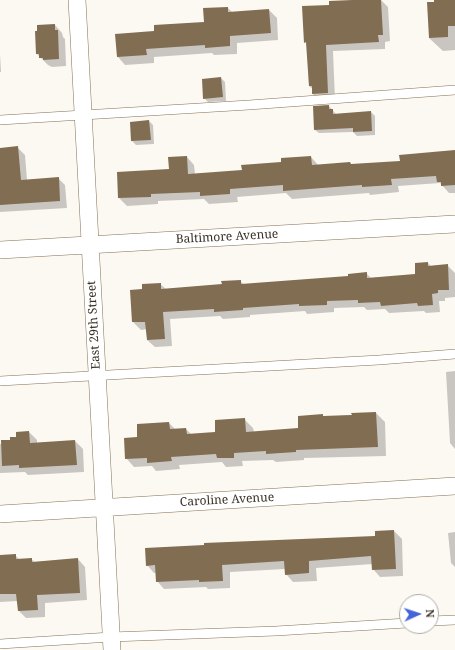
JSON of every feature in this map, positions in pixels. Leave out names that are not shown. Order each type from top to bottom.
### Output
[{"type":"street","name":"East 29th Street","points":[[77,0],[112,643]]},
{"type":"street","name":"Baltimore Avenue","points":[[0,250],[455,224]]},
{"type":"street","name":"Caroline Avenue","points":[[0,514],[455,486]]},
{"type":"lane","points":[[0,120],[455,90]]},
{"type":"lane","points":[[0,381],[455,354]]},
{"type":"lane","points":[[439,621],[455,620]]},
{"type":"lane","points":[[0,644],[112,643],[399,623]]},
{"type":"building","points":[[381,0],[383,35],[378,35],[379,42],[326,45],[328,93],[312,94],[312,86],[309,86],[306,42],[304,43],[302,6],[329,5],[329,1]]},
{"type":"building","points":[[434,0],[455,0],[455,26],[448,26],[448,37],[429,38],[427,2],[434,2]]},
{"type":"building","points":[[228,7],[228,12],[269,9],[271,33],[230,36],[230,46],[205,48],[205,45],[146,49],[147,55],[117,57],[115,34],[154,31],[154,25],[204,22],[203,8]]},
{"type":"building","points":[[55,24],[55,30],[58,30],[59,59],[43,60],[43,58],[39,58],[39,54],[36,54],[35,31],[37,31],[37,25]]},
{"type":"building","points":[[221,77],[223,97],[203,99],[202,79]]},
{"type":"building","points":[[329,105],[329,109],[333,109],[333,114],[371,111],[372,131],[353,132],[353,128],[314,130],[313,106]]},
{"type":"building","points":[[149,120],[151,140],[131,141],[130,122]]},
{"type":"building","points":[[18,146],[21,180],[59,177],[60,201],[0,205],[0,148]]},
{"type":"building","points":[[455,150],[455,185],[441,186],[441,182],[437,182],[436,176],[391,179],[392,185],[362,187],[362,185],[283,191],[283,185],[230,189],[230,194],[200,196],[200,192],[151,194],[151,197],[118,198],[117,172],[169,169],[168,157],[187,156],[188,174],[242,170],[241,165],[281,162],[281,158],[311,156],[312,165],[350,162],[351,164],[400,161],[399,155]]},
{"type":"building","points":[[428,262],[428,266],[448,264],[449,290],[438,290],[438,293],[432,294],[433,305],[418,306],[417,303],[381,306],[380,302],[358,303],[358,300],[327,301],[327,305],[299,306],[299,304],[243,308],[243,310],[214,312],[214,309],[163,312],[165,339],[147,340],[145,322],[132,322],[130,290],[142,289],[142,284],[161,283],[161,289],[222,284],[221,281],[241,280],[241,284],[348,276],[348,274],[367,272],[367,278],[415,274],[415,263]]},
{"type":"building","points":[[376,412],[378,447],[296,450],[296,452],[266,454],[266,451],[234,453],[234,458],[217,458],[216,454],[171,457],[172,461],[147,463],[147,458],[125,459],[124,438],[137,437],[137,424],[169,422],[170,429],[186,428],[187,434],[215,432],[215,420],[245,418],[246,432],[298,428],[298,416],[323,414],[323,416],[352,415],[351,413]]},
{"type":"building","points":[[29,431],[30,443],[75,440],[77,465],[19,468],[19,465],[2,466],[1,440],[10,440],[10,437],[16,437],[16,432]]},
{"type":"building","points":[[394,530],[396,569],[372,570],[371,556],[309,561],[309,573],[285,575],[284,561],[222,565],[223,581],[199,582],[199,580],[156,582],[155,565],[146,566],[145,548],[204,545],[204,543],[375,536],[375,531]]},
{"type":"building","points":[[16,554],[16,559],[32,558],[32,562],[78,558],[80,593],[37,595],[38,610],[18,611],[16,594],[0,594],[0,555]]}]
